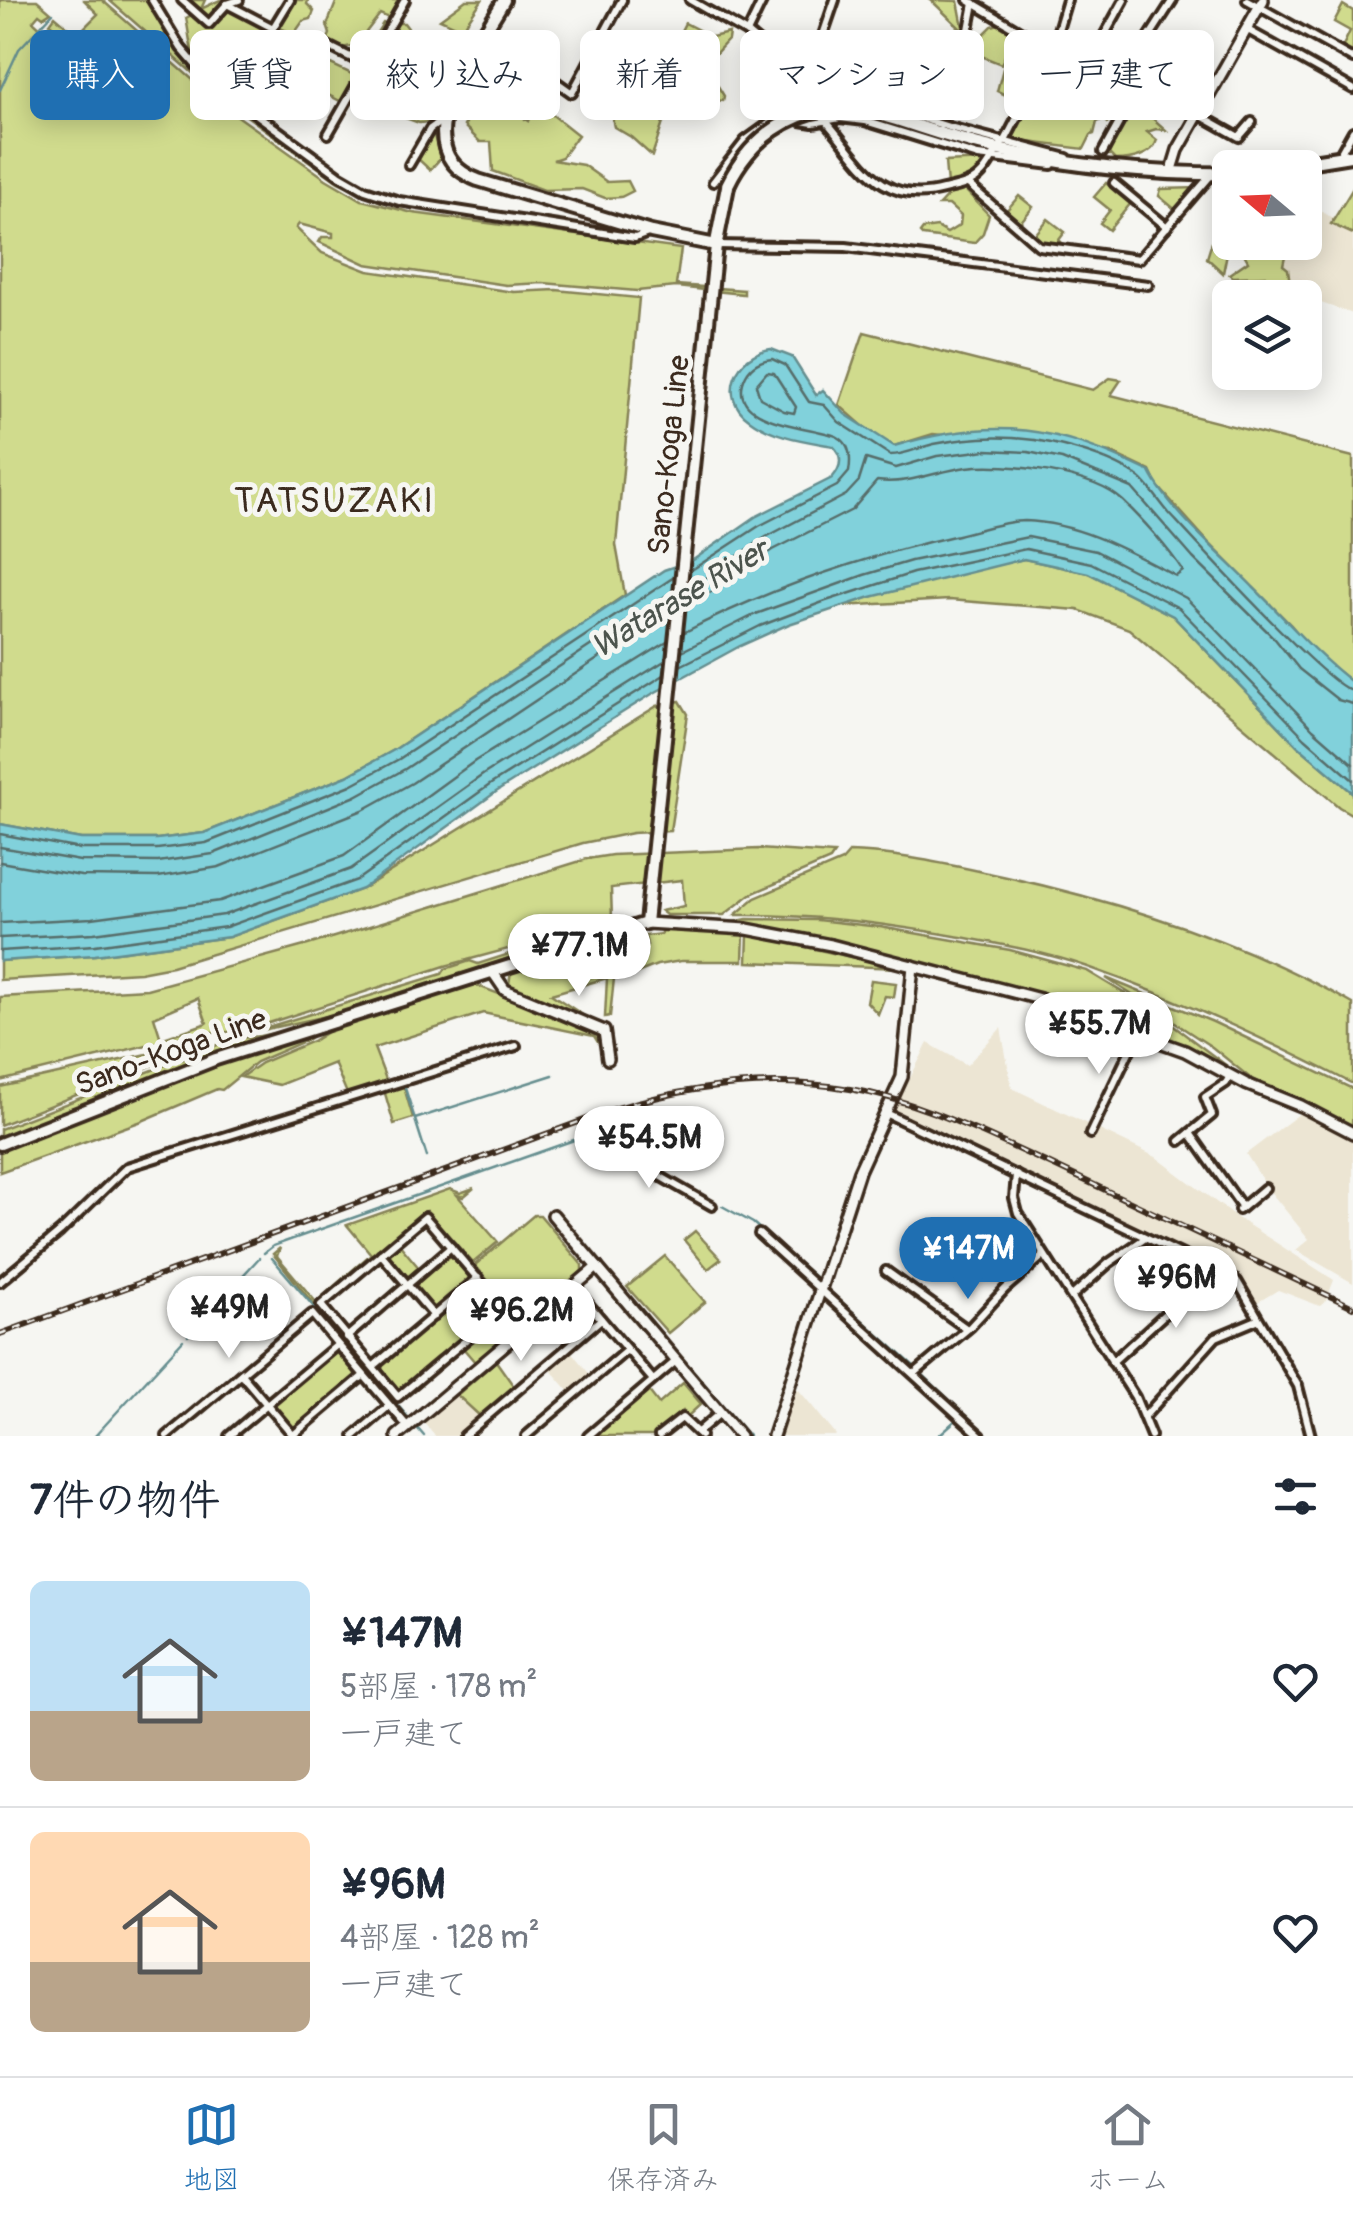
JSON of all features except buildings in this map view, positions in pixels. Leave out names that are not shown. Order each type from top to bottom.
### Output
[{"type":"highway","points":[[715,250],[720,208],[728,184],[754,144],[784,122],[820,110],[866,111],[996,150],[1171,174],[1212,174]]},
{"type":"highway","points":[[1322,160],[1353,155]]},
{"type":"main road","points":[[487,30],[504,0]]},
{"type":"main road","points":[[443,120],[443,141],[450,160],[470,177],[715,250]]},
{"type":"main road","name":"Sano-Koga Line","points":[[0,1144],[216,1059],[647,917],[715,250]]},
{"type":"street","points":[[152,0],[181,48],[208,78],[365,190],[399,202],[597,233],[635,238],[651,232]]},
{"type":"street","points":[[182,0],[210,24],[227,4],[239,0]]},
{"type":"street","points":[[227,4],[273,28],[290,0]]},
{"type":"street","points":[[387,30],[405,0]]},
{"type":"street","points":[[560,84],[572,92],[622,0]]},
{"type":"street","points":[[690,0],[743,30]]},
{"type":"street","points":[[748,30],[763,0]]},
{"type":"street","points":[[825,30],[835,0]]},
{"type":"street","points":[[1058,30],[1068,0]]},
{"type":"street","points":[[1107,30],[1124,0]]},
{"type":"street","points":[[1154,30],[1173,0]]},
{"type":"street","points":[[1248,0],[1262,3],[1353,58]]},
{"type":"street","points":[[969,30],[976,2],[1020,30]]},
{"type":"street","points":[[1214,86],[1262,3]]},
{"type":"street","points":[[1246,30],[1353,89]]},
{"type":"street","points":[[328,134],[350,95]]},
{"type":"street","points":[[409,165],[430,129],[443,120]]},
{"type":"street","points":[[714,182],[745,141],[774,120]]},
{"type":"street","points":[[825,120],[852,156],[882,183],[919,193],[977,179],[1013,120]]},
{"type":"street","points":[[913,120],[996,150]]},
{"type":"street","points":[[1102,152],[1120,120]]},
{"type":"street","points":[[1171,174],[1178,150],[1195,120]]},
{"type":"street","points":[[1209,120],[1239,137],[1252,122]]},
{"type":"street","points":[[801,121],[865,121],[996,150]]},
{"type":"street","points":[[1338,157],[1353,132]]},
{"type":"street","points":[[968,184],[1040,246],[1139,260],[1212,174]]},
{"type":"street","points":[[1114,183],[1167,227]]},
{"type":"street","points":[[715,250],[846,246],[1148,285]]},
{"type":"street","points":[[647,917],[746,929],[831,945],[1040,999],[1196,1056],[1353,1132]]},
{"type":"street","points":[[773,1436],[859,1172],[906,1058],[913,966]]},
{"type":"street","points":[[492,970],[505,990],[604,1031],[608,1059]]},
{"type":"street","points":[[1090,1134],[1138,1032]]},
{"type":"street","points":[[0,1282],[60,1232],[127,1166],[516,1046]]},
{"type":"street","points":[[1180,1140],[1212,1116],[1205,1097],[1230,1075]]},
{"type":"street","points":[[886,1113],[1144,1240],[1237,1281],[1298,1386],[1311,1436]]},
{"type":"street","points":[[1190,1133],[1241,1209],[1265,1188]]},
{"type":"street","points":[[607,1140],[712,1206]]},
{"type":"street","points":[[1016,1175],[1014,1198],[1018,1213],[1112,1362],[1144,1416],[1151,1436]]},
{"type":"street","points":[[553,1215],[740,1436]]},
{"type":"street","points":[[504,1308],[398,1397],[322,1306],[426,1217],[504,1308],[522,1330]]},
{"type":"street","points":[[759,1234],[981,1436]]},
{"type":"street","points":[[1072,1296],[1144,1240]]},
{"type":"street","points":[[347,1336],[452,1247]]},
{"type":"street","points":[[381,1254],[434,1316]]},
{"type":"street","points":[[914,1374],[1044,1255]]},
{"type":"street","points":[[397,1436],[596,1267]]},
{"type":"street","points":[[1112,1362],[1212,1270]]},
{"type":"street","points":[[886,1271],[967,1329]]},
{"type":"street","points":[[374,1366],[478,1278]]},
{"type":"street","points":[[574,1287],[653,1380]]},
{"type":"street","points":[[167,1436],[312,1314],[408,1427]]},
{"type":"street","points":[[464,1436],[601,1319]]},
{"type":"street","points":[[1144,1416],[1216,1337],[1257,1320]]},
{"type":"street","points":[[229,1436],[337,1345]]},
{"type":"street","points":[[526,1436],[627,1350]]},
{"type":"street","points":[[588,1436],[676,1361]]},
{"type":"street","points":[[241,1374],[292,1435],[363,1376]]},
{"type":"street","points":[[354,1436],[389,1406]]},
{"type":"street","points":[[659,1436],[682,1418],[699,1434],[720,1413]]},
{"type":"shaded area","points":[[1322,212],[1353,230],[1353,314],[1322,303],[1322,280],[1254,280],[1264,260],[1322,260]]},
{"type":"shaded area","points":[[1001,1028],[1012,1088],[1156,1157],[1236,1217],[1334,1280],[1326,1301],[1320,1306],[1278,1290],[1253,1305],[1237,1274],[1121,1224],[895,1114],[893,1108],[902,1088],[928,1043],[967,1065]]},
{"type":"shaded area","points":[[1303,1111],[1353,1141],[1353,1283],[1296,1250],[1309,1239],[1268,1189],[1246,1154]]},
{"type":"shaded area","points":[[570,1350],[591,1376],[571,1393],[549,1368]]},
{"type":"shaded area","points":[[798,1389],[836,1435],[835,1436],[779,1436]]},
{"type":"shaded area","points":[[457,1395],[481,1417],[458,1436],[435,1436],[424,1423]]},
{"type":"green space","points":[[0,0],[37,0],[51,12],[43,17],[39,14],[33,21],[43,30],[30,30],[30,120],[170,120],[170,60],[190,77],[190,120],[243,120],[362,200],[413,213],[681,249],[676,285],[744,290],[744,294],[676,287],[637,291],[543,283],[506,285],[366,264],[319,242],[322,237],[333,237],[333,233],[299,224],[296,228],[322,253],[368,271],[514,292],[556,290],[639,298],[616,545],[625,595],[394,750],[347,776],[204,833],[157,839],[81,839],[0,824]]},
{"type":"green space","points":[[84,0],[102,0],[136,30],[82,30],[98,14]]},
{"type":"green space","points":[[109,0],[148,0],[166,30],[143,30]]},
{"type":"green space","points":[[189,0],[205,0],[201,9],[220,0],[248,19],[272,24],[280,23],[296,0],[308,0],[314,11],[311,19],[303,21],[297,30],[190,30],[190,39],[186,18],[200,10]]},
{"type":"green space","points":[[337,0],[401,0],[391,19],[380,14],[368,30],[350,30],[350,46],[342,48],[330,42],[327,25]]},
{"type":"green space","points":[[466,0],[482,0],[462,29],[440,19]]},
{"type":"green space","points":[[931,0],[958,1],[962,30]]},
{"type":"green space","points":[[1343,5],[1353,11],[1353,54],[1342,48],[1350,31],[1334,22]]},
{"type":"green space","points":[[55,16],[71,30],[49,30]]},
{"type":"green space","points":[[383,23],[404,23],[409,30],[379,30]]},
{"type":"green space","points":[[1002,23],[1012,30],[1004,30],[1001,64],[984,57],[984,34]]},
{"type":"green space","points":[[729,33],[720,49],[720,35]]},
{"type":"green space","points":[[170,42],[190,65],[190,71],[170,53]]},
{"type":"green space","points":[[330,64],[350,73],[342,102],[330,96]]},
{"type":"green space","points":[[1004,65],[1004,94],[997,91]]},
{"type":"green space","points":[[252,120],[259,120],[344,183],[386,201],[498,221],[381,202],[338,182]]},
{"type":"green space","points":[[468,120],[559,120],[578,135],[562,157],[553,160],[583,165],[607,182],[628,181],[633,191],[605,198],[582,189],[544,190],[493,171],[491,142],[480,142],[464,126]]},
{"type":"green space","points":[[613,120],[664,120],[652,156],[614,127]]},
{"type":"green space","points":[[1022,120],[1102,120],[1084,149],[1012,140]]},
{"type":"green space","points":[[1127,120],[1155,120],[1166,130],[1147,132],[1157,140],[1146,153],[1115,160],[1109,154]]},
{"type":"green space","points":[[433,131],[440,159],[430,170],[417,158]]},
{"type":"green space","points":[[984,160],[982,169],[947,185],[945,162]]},
{"type":"green space","points":[[1106,183],[1131,203],[1109,230],[1100,223],[1110,210],[1094,197]]},
{"type":"green space","points":[[1197,188],[1177,211],[1159,196],[1161,189]]},
{"type":"green space","points":[[1353,188],[1353,234],[1331,224]]},
{"type":"green space","points":[[964,189],[989,215],[983,233],[974,243],[923,236],[923,229],[937,227],[947,233],[960,225],[961,216],[949,205],[939,205],[953,190]]},
{"type":"green space","points":[[1019,196],[1033,207],[1019,224],[1005,212]]},
{"type":"green space","points":[[1048,219],[1065,232],[1059,240],[1067,248],[1042,243],[1034,236]]},
{"type":"green space","points":[[1212,242],[1212,260],[1226,260],[1223,273],[1207,258]]},
{"type":"green space","points":[[1284,260],[1289,280],[1229,274],[1248,261]]},
{"type":"green space","points":[[864,332],[1093,390],[1110,378],[1121,380],[1111,395],[1353,457],[1353,683],[1314,653],[1209,543],[1156,484],[1150,471],[1112,453],[933,434],[894,446],[872,434],[839,405]]},
{"type":"green space","points":[[1024,559],[1088,573],[1173,616],[1298,746],[1353,793],[1353,815],[1129,629],[1078,610],[949,600],[841,606],[915,583]]},
{"type":"green space","points":[[680,701],[688,714],[670,831],[632,833],[583,843],[172,966],[140,972],[0,980],[0,961],[95,955],[229,937],[362,889],[657,706]]},
{"type":"green space","points":[[759,849],[834,854],[830,860],[751,894],[724,915],[666,915],[661,911],[684,906],[682,880],[611,888],[612,920],[605,923],[445,966],[241,1032],[200,1032],[0,1081],[0,997],[147,989],[308,945],[587,859]],"holes":[[[198,998],[207,1023],[161,1039],[154,1017]]]},
{"type":"green space","points":[[850,852],[931,861],[1074,894],[1171,923],[1265,959],[1353,1004],[1353,1084],[1189,1006],[1055,957],[873,923],[735,915],[755,898],[842,861]]},
{"type":"green space","points":[[747,919],[817,920],[880,927],[1010,950],[1087,971],[1155,1012],[1239,1075],[1157,1035],[1047,997],[854,946],[728,923]]},
{"type":"green space","points":[[603,927],[346,1012],[248,1033],[442,974],[445,969],[470,961],[478,964]]},
{"type":"green space","points":[[661,931],[744,933],[743,961],[681,961],[632,975],[626,969],[643,964],[640,948],[647,945],[645,936]]},
{"type":"green space","points":[[748,934],[900,968],[747,962]]},
{"type":"green space","points":[[628,937],[636,962],[615,969],[610,1016],[605,1017],[607,978],[551,994],[589,1019],[509,984],[511,972],[525,966]]},
{"type":"green space","points":[[1106,978],[1213,1022],[1353,1089],[1352,1128],[1249,1077],[1212,1047]]},
{"type":"green space","points":[[871,980],[896,983],[894,997],[885,996],[878,1014],[867,1002]]},
{"type":"green space","points":[[473,984],[595,1031],[599,1044],[594,1036],[483,1013],[374,1048],[387,1082],[348,1096],[334,1063],[279,1085],[241,1077],[338,1025]]},
{"type":"green space","points":[[316,1024],[203,1060],[0,1140],[0,1129],[233,1039]]},
{"type":"green space","points":[[321,1030],[256,1062],[222,1090],[0,1172],[0,1149],[227,1060]]},
{"type":"green space","points":[[201,1042],[199,1047],[0,1125],[0,1087]]},
{"type":"green space","points":[[403,1084],[413,1118],[394,1124],[384,1090]]},
{"type":"green space","points":[[474,1188],[463,1197],[457,1195],[498,1242],[473,1263],[427,1211],[315,1306],[273,1254],[280,1248],[277,1256],[316,1302],[371,1254],[347,1225],[450,1189],[460,1193]]},
{"type":"green space","points":[[534,1215],[540,1215],[582,1265],[582,1271],[525,1319],[519,1318],[475,1265]]},
{"type":"green space","points":[[695,1231],[721,1259],[708,1269],[684,1240]]},
{"type":"green space","points":[[399,1244],[420,1269],[412,1276],[405,1276],[389,1258],[389,1252]]},
{"type":"green space","points":[[665,1256],[705,1302],[668,1333],[627,1287]]},
{"type":"green space","points":[[446,1257],[453,1257],[469,1275],[468,1281],[438,1307],[431,1307],[417,1289],[417,1281]]},
{"type":"green space","points":[[462,1295],[474,1309],[463,1319],[472,1331],[403,1390],[396,1389],[382,1372],[383,1363]]},
{"type":"green space","points":[[498,1318],[505,1318],[511,1331],[475,1362],[463,1348]]},
{"type":"green space","points":[[333,1353],[339,1353],[355,1377],[296,1427],[291,1427],[275,1408],[276,1403]]},
{"type":"green space","points":[[496,1361],[515,1388],[481,1417],[457,1395]]},
{"type":"green space","points":[[683,1383],[701,1404],[688,1416],[683,1411],[654,1436],[601,1436],[598,1432],[648,1390],[659,1404]]},
{"type":"water","name":"Watarase River","points":[[771,349],[792,357],[816,395],[823,390],[845,414],[894,446],[964,431],[1025,431],[1085,444],[1150,472],[1197,532],[1353,683],[1353,793],[1298,746],[1173,616],[1088,573],[1024,559],[871,597],[789,624],[740,646],[652,694],[496,792],[362,889],[229,937],[95,955],[0,961],[0,824],[81,839],[157,839],[204,833],[347,776],[394,750],[664,570],[693,560],[755,517],[832,478],[840,462],[833,446],[768,430],[739,410],[733,388],[740,367],[759,352]]},
{"type":"pier","points":[[690,555],[676,686],[661,694],[675,561]]},
{"type":"waterway","points":[[0,90],[19,49],[53,13]]},
{"type":"waterway","points":[[415,1119],[553,1075]]},
{"type":"waterway","points":[[404,1085],[427,1157]]},
{"type":"waterway","points":[[580,1138],[613,1139],[661,1172]]},
{"type":"waterway","points":[[264,1253],[273,1246],[574,1140]]},
{"type":"waterway","points":[[667,1176],[715,1203]]},
{"type":"waterway","points":[[722,1206],[753,1223],[815,1277]]},
{"type":"waterway","points":[[568,1224],[749,1436]]},
{"type":"waterway","points":[[188,1335],[259,1258]]},
{"type":"waterway","points":[[272,1258],[407,1416]]},
{"type":"waterway","points":[[826,1288],[915,1367]]},
{"type":"waterway","points":[[95,1436],[183,1340]]},
{"type":"waterway","points":[[921,1373],[988,1436]]},
{"type":"waterway","points":[[938,1436],[957,1419]]},
{"type":"waterway","points":[[418,1429],[424,1436]]},
{"type":"railway","points":[[0,1334],[617,1108],[704,1088],[762,1083],[850,1089],[927,1110],[1353,1307]]},
{"type":"district","name":"TATSUZAKI","points":[[335,501]]}]
